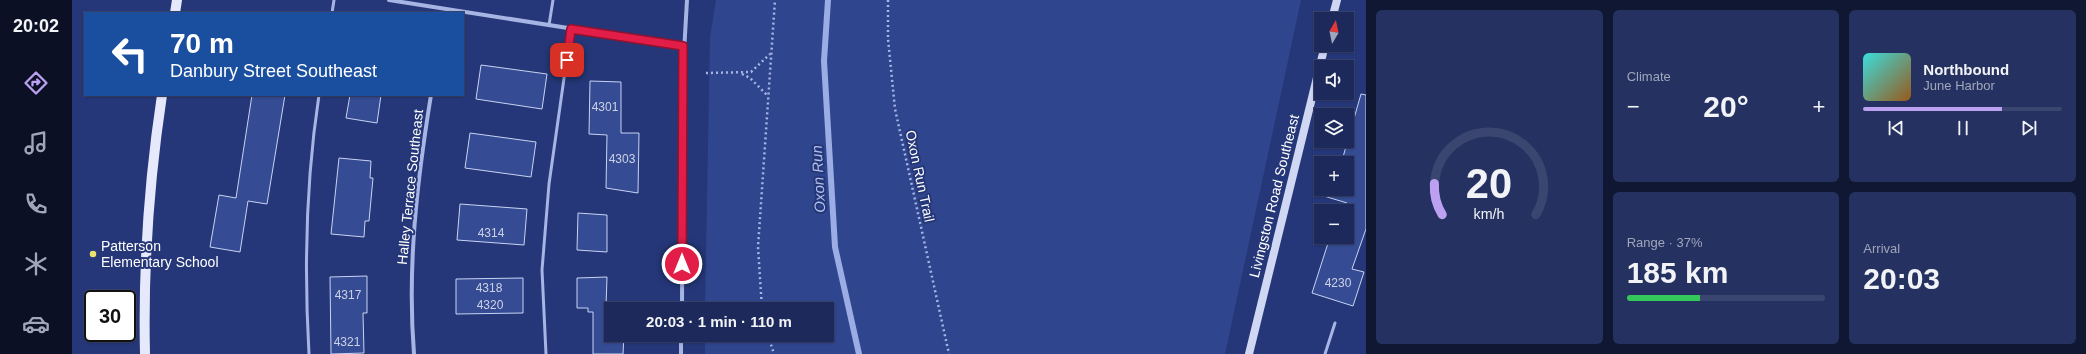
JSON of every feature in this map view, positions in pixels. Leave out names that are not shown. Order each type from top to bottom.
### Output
[{"type":"main road","points":[[175,12],[177,0]]},
{"type":"main road","points":[[145,354],[144,302],[148,218],[162,96]]},
{"type":"street","points":[[389,0],[446,11]]},
{"type":"street","points":[[682,302],[683,46],[687,0]]},
{"type":"street","points":[[1334,12],[1337,0]]},
{"type":"street","points":[[464,13],[683,46]]},
{"type":"street","name":"Livingston Road Southeast","points":[[1249,354],[1323,52]]},
{"type":"street","name":"Halley Terrace Southeast","points":[[414,354],[412,302],[413,246],[419,176],[431,96]]},
{"type":"street","points":[[681,354],[682,342]]},
{"type":"lane","points":[[332,12],[334,0]]},
{"type":"lane","points":[[549,25],[553,0]]},
{"type":"lane","points":[[546,354],[542,270],[545,231],[549,184],[571,29]]},
{"type":"lane","points":[[309,354],[307,320],[308,203],[319,96]]},
{"type":"lane","points":[[1325,354],[1335,322]]},
{"type":"path","points":[[762,302],[758,247],[775,0]]},
{"type":"path","name":"Oxon Run Trail","points":[[888,0],[888,52],[895,109],[949,354]]},
{"type":"path","points":[[706,72],[751,72],[759,67],[771,54]]},
{"type":"path","points":[[741,73],[750,78],[768,96]]},
{"type":"path","points":[[770,342],[774,354]]},
{"type":"shaded area","points":[[716,0],[1301,0],[1225,354],[705,354],[705,342],[834,342],[834,302],[705,302],[710,38]]},
{"type":"building","points":[[481,65],[547,74],[542,109],[476,99]]},
{"type":"building","points":[[590,81],[621,82],[621,133],[639,133],[638,193],[606,188],[607,135],[589,134]]},
{"type":"building","points":[[1361,94],[1366,95],[1366,229],[1352,269],[1364,272],[1353,306],[1312,293],[1328,244],[1354,244],[1354,204],[1347,204],[1324,196],[1354,196],[1354,156],[1343,156],[1346,148],[1354,148],[1354,118]]},
{"type":"building","points":[[252,96],[285,96],[267,204],[248,201],[240,252],[210,247],[219,195],[236,198]]},
{"type":"building","points":[[350,96],[381,96],[377,123],[346,118]]},
{"type":"building","points":[[470,133],[536,142],[531,177],[465,168]]},
{"type":"building","points":[[339,158],[371,161],[370,178],[373,178],[369,221],[365,221],[364,237],[331,234]]},
{"type":"building","points":[[460,204],[527,209],[524,245],[457,240]]},
{"type":"building","points":[[578,213],[607,215],[607,252],[577,250]]},
{"type":"building","points":[[367,276],[367,313],[363,313],[364,353],[331,354],[330,277]]},
{"type":"building","points":[[607,277],[606,302],[604,302],[604,342],[624,342],[623,354],[593,354],[593,312],[588,312],[588,308],[577,308],[577,278]]},
{"type":"building","points":[[523,278],[523,313],[456,314],[456,279]]},
{"type":"waterway","name":"Oxon Run","points":[[828,0],[824,61],[835,247],[859,354]]},
{"type":"place","name":"Patterson Elementary School","points":[[93,254]]},
{"type":"route","points":[[567,60],[571,29],[683,46],[682,264]]}]
